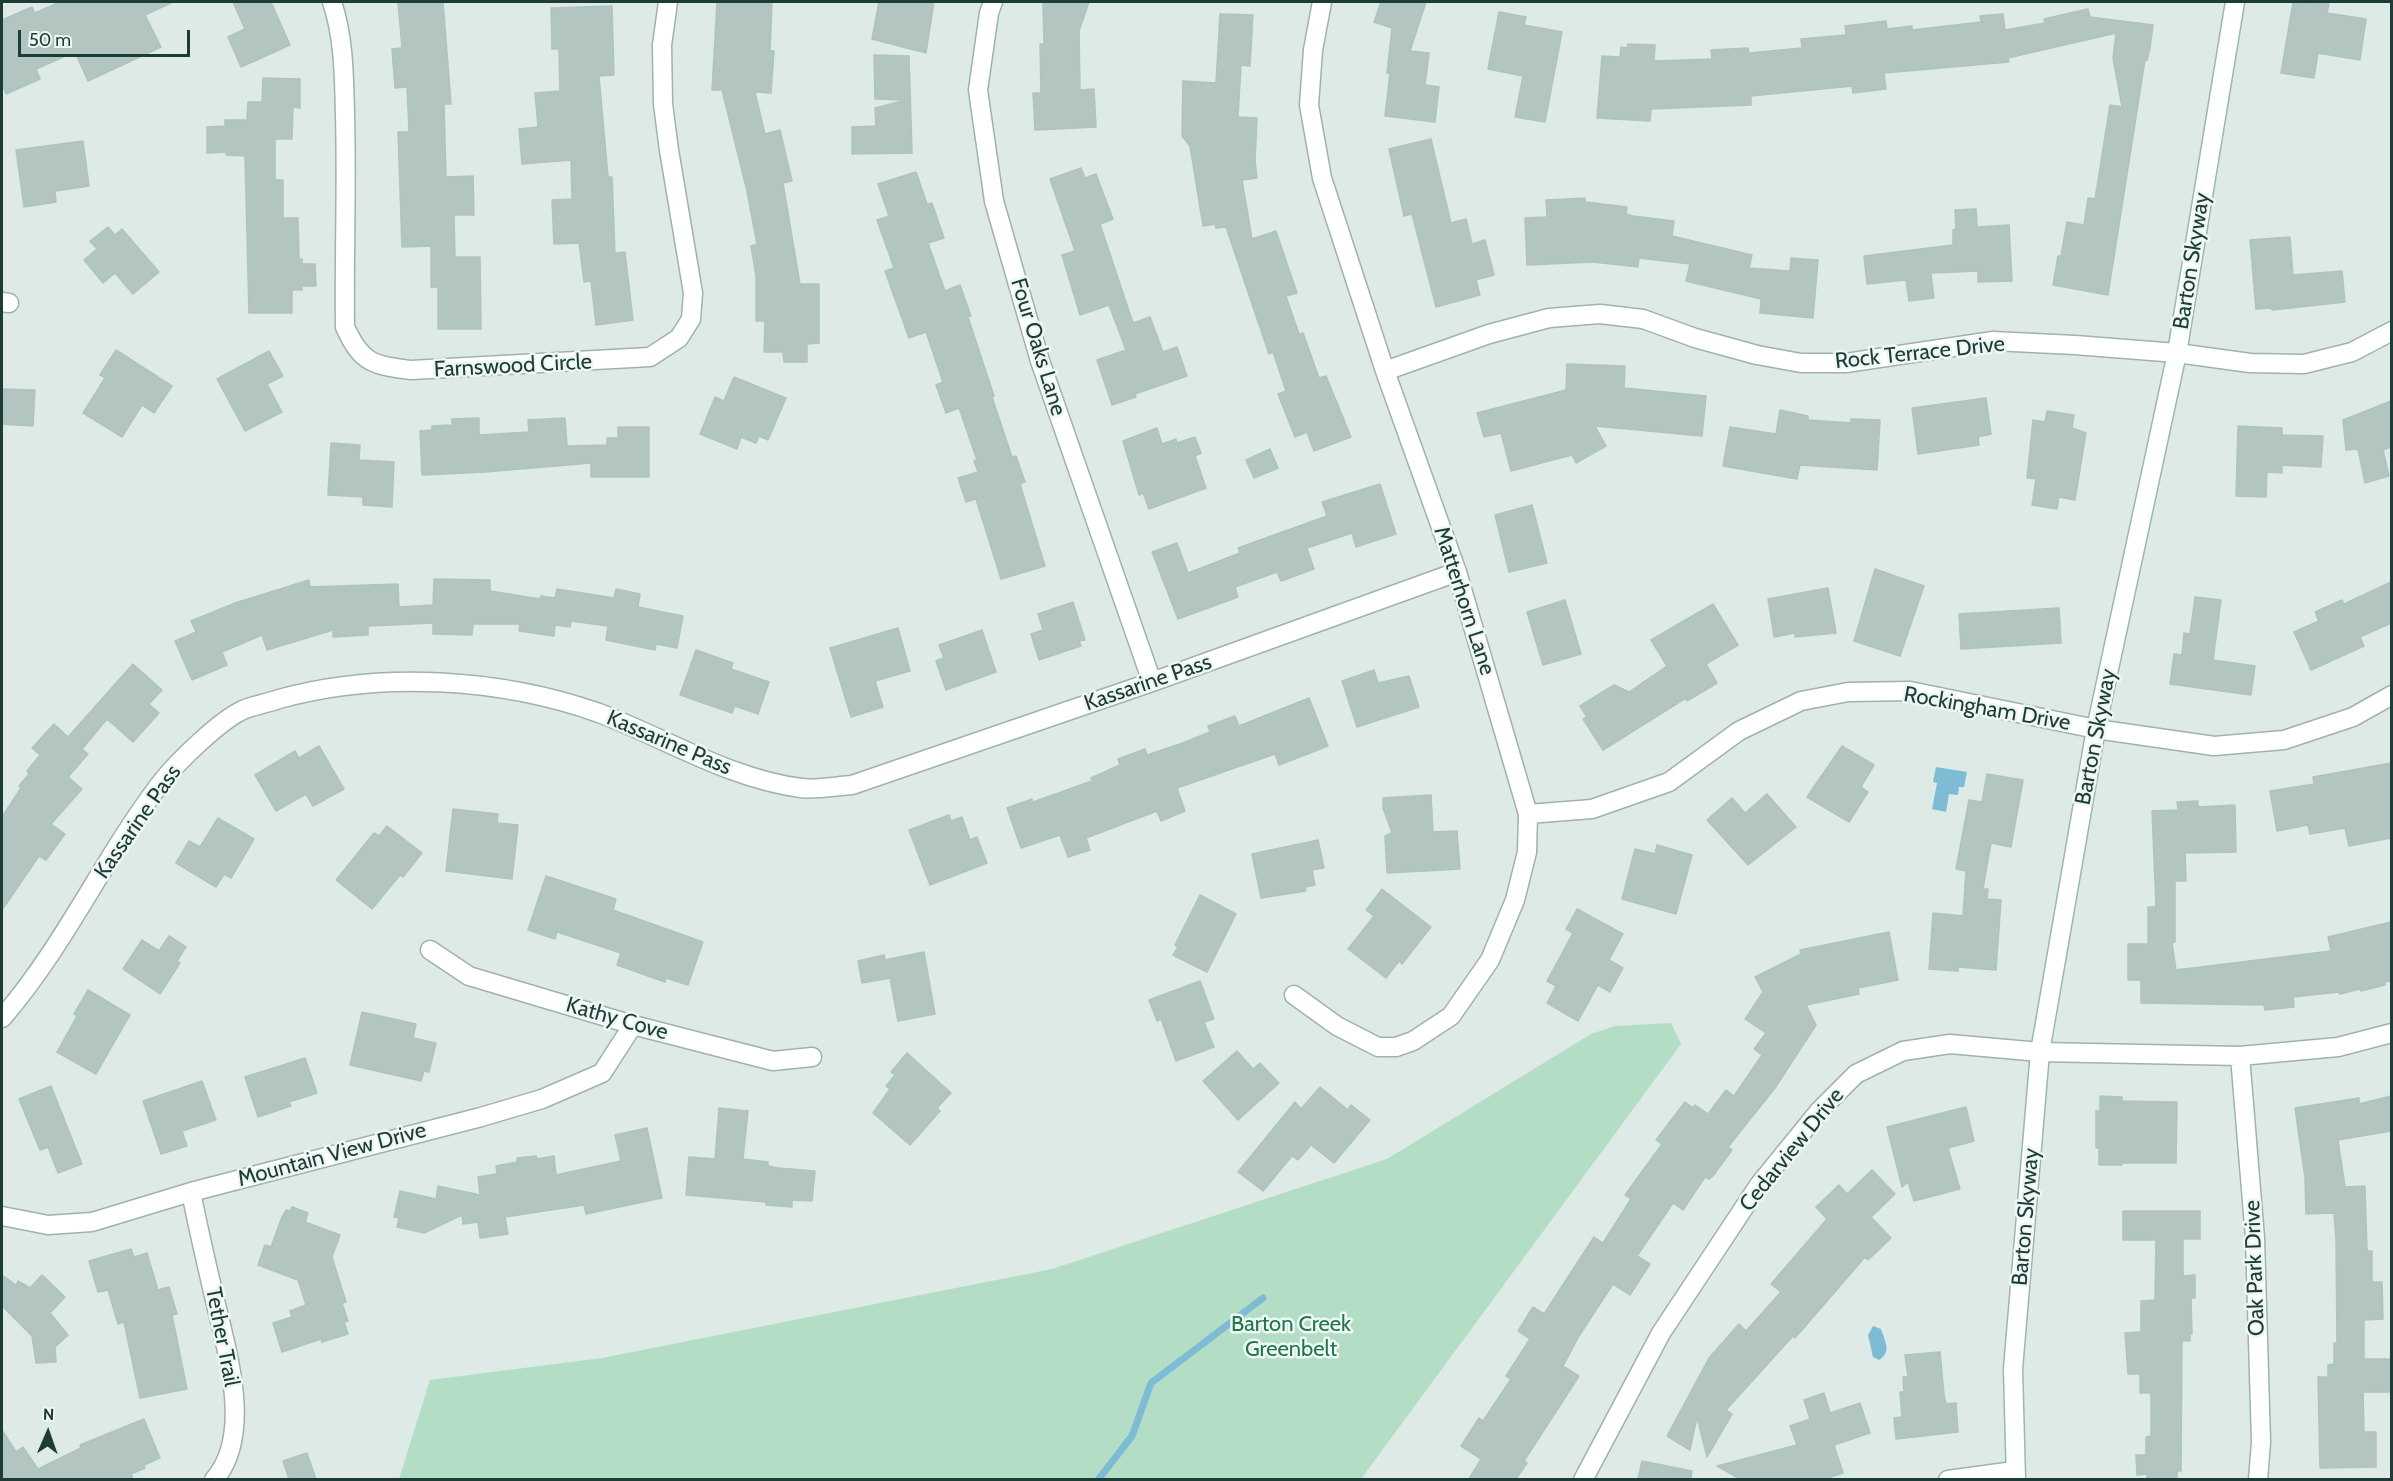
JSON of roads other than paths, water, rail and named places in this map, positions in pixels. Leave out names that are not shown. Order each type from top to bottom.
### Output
[{"type":"street","name":"Farnswood Circle","points":[[332,2],[338,21],[343,57],[347,178],[345,327],[355,348],[376,365],[411,370],[650,357],[678,338],[692,319],[693,293],[663,104],[662,45],[668,2]]},
{"type":"street","name":"Four Oaks Lane","points":[[993,2],[989,13],[978,90],[994,201],[1040,361],[1152,682]]},
{"type":"street","name":"Matterhorn Lane","points":[[1294,995],[1337,1026],[1378,1047],[1396,1047],[1413,1041],[1450,1016],[1490,960],[1515,900],[1527,852],[1528,813],[1457,572],[1385,371],[1323,178],[1309,105],[1313,50],[1322,2]]},
{"type":"street","name":"Barton Skyway","points":[[2015,1475],[2013,1369],[2040,1052],[2096,729],[2177,353],[2235,2]]},
{"type":"street","name":"Rock Terrace Drive","points":[[1385,371],[1489,334],[1549,318],[1600,314],[1642,318],[1695,338],[1757,355],[1801,363],[1846,363],[1993,341],[2177,353],[2250,363],[2304,364],[2352,352],[2391,331]]},
{"type":"street","name":"Kassarine Pass","points":[[2,1018],[64,931],[161,783],[196,744],[243,710],[305,692],[367,684],[464,683],[524,693],[597,713],[757,779],[803,788],[852,784],[1152,682],[1457,572]]},
{"type":"street","name":"Rockingham Drive","points":[[1528,813],[1592,809],[1669,782],[1739,731],[1802,701],[1848,692],[1910,692],[2096,729],[2214,746],[2284,740],[2353,717],[2391,695]]},
{"type":"street","name":"Kathy Cove","points":[[430,950],[469,976],[633,1025],[773,1061],[812,1057]]},
{"type":"street","name":"Mountain View Drive","points":[[2,1216],[48,1225],[92,1222],[190,1192],[481,1117],[542,1099],[602,1073],[633,1025]]},
{"type":"street","name":"Cedarview Drive","points":[[1583,1479],[1661,1333],[1759,1185],[1820,1110],[1856,1074],[1903,1052],[1950,1044],[2040,1052],[2240,1056],[2338,1047],[2391,1033]]},
{"type":"street","name":"Oak Park Drive","points":[[2240,1056],[2255,1238],[2261,1443],[2258,1479]]},
{"type":"street","name":"Tether Trail","points":[[190,1192],[234,1384],[234,1432],[223,1470],[214,1479]]},
{"type":"street","points":[[1948,1479],[2015,1475]]},
{"type":"water","points":[[1936,767],[1967,772],[1964,787],[1959,787],[1958,795],[1949,794],[1946,812],[1932,809],[1937,783],[1933,782]]},
{"type":"water","points":[[1873,1326],[1881,1329],[1886,1346],[1883,1357],[1879,1360],[1873,1357],[1868,1335]]},
{"type":"waterway","points":[[1098,1480],[1132,1436],[1151,1383],[1263,1298]]},
{"type":"park label","name":"Barton Creek Greenbelt","points":[[1291,1338]]}]
